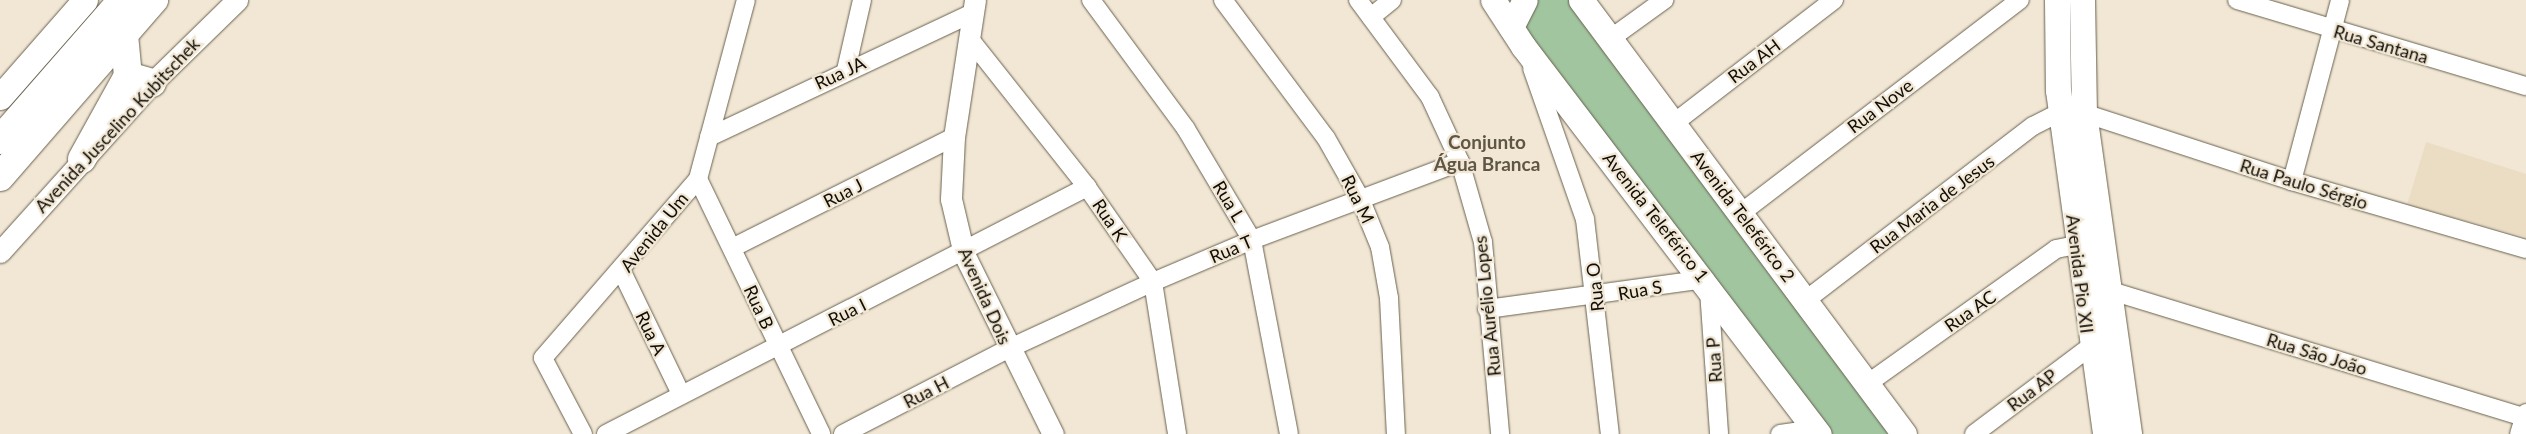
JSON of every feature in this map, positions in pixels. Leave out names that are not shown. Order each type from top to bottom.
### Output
[{"type":"highway","points":[[0,140],[122,0]]},
{"type":"highway","points":[[0,177],[154,0]]},
{"type":"highway","points":[[82,159],[140,79],[124,35]]},
{"type":"main road","points":[[0,97],[85,0]]},
{"type":"main road","name":"Avenida Teleférico 1","points":[[1493,0],[1517,37],[1707,283],[1818,431]]},
{"type":"main road","points":[[1517,37],[1525,0]]},
{"type":"main road","name":"Avenida Teleférico 2","points":[[1581,0],[1904,434]]},
{"type":"main road","name":"Avenida Pio XII","points":[[2057,0],[2072,113],[2108,290],[2129,434]]},
{"type":"main road","name":"Avenida Pio XII","points":[[2082,0],[2072,113],[2076,245],[2090,347],[2105,434]]},
{"type":"street","name":"Avenida Juscelino Kubitschek","points":[[140,79],[237,0]]},
{"type":"street","name":"Avenida Um","points":[[582,434],[543,358],[622,272],[698,179],[746,0]]},
{"type":"street","points":[[846,70],[862,0]]},
{"type":"street","name":"Rua L","points":[[1091,0],[1186,129],[1252,240],[1266,294],[1289,434]]},
{"type":"street","name":"Rua M","points":[[1223,0],[1326,138],[1360,198],[1380,247],[1389,298],[1396,434]]},
{"type":"street","name":"Rua Aurélio Lopes","points":[[1358,0],[1430,97],[1460,162],[1484,242],[1487,309],[1500,434]]},
{"type":"street","points":[[1371,17],[1392,0]]},
{"type":"street","points":[[1610,39],[1664,0]]},
{"type":"street","name":"Rua AH","points":[[1674,123],[1834,0]]},
{"type":"street","name":"Rua Santana","points":[[2237,0],[2526,86]]},
{"type":"street","points":[[2292,182],[2340,0]]},
{"type":"street","name":"Rua Nove","points":[[1741,213],[2008,4]]},
{"type":"street","name":"Rua JA","points":[[710,137],[974,6]]},
{"type":"street","name":"Avenida Dois","points":[[974,6],[954,137],[951,199],[964,254],[1008,349],[1053,434]]},
{"type":"street","name":"Rua O","points":[[1517,37],[1561,143],[1585,219],[1596,297],[1610,434]]},
{"type":"street","name":"Rua K","points":[[969,38],[1087,187],[1153,282],[1177,434]]},
{"type":"street","points":[[1561,143],[1562,130],[1574,112]]},
{"type":"street","name":"Rua Paulo Sérgio","points":[[2072,113],[2292,182],[2526,249]]},
{"type":"street","name":"Rua Maria de Jesus","points":[[1806,300],[2033,126],[2072,113]]},
{"type":"street","name":"Rua J","points":[[732,248],[954,137]]},
{"type":"street","name":"Avenida Juscelino Kubitschek","points":[[0,252],[82,159]]},
{"type":"street","name":"Rua T","points":[[1008,349],[1153,282],[1252,240],[1460,162]]},
{"type":"street","name":"Rua B","points":[[698,179],[821,434]]},
{"type":"street","name":"Rua I","points":[[606,434],[681,394],[964,254],[1087,187]]},
{"type":"street","name":"Rua AC","points":[[1867,384],[2056,249],[2076,245]]},
{"type":"street","name":"Rua A","points":[[622,272],[681,394]]},
{"type":"street","name":"Rua S","points":[[1487,309],[1707,283]]},
{"type":"street","name":"Rua P","points":[[1707,283],[1719,434]]},
{"type":"street","name":"Rua São João","points":[[2108,290],[2524,421]]},
{"type":"street","name":"Rua AP","points":[[1974,434],[2090,347]]},
{"type":"street","name":"Rua H","points":[[843,434],[1008,349]]},
{"type":"street","points":[[1780,434],[1818,431]]},
{"type":"shaded area","points":[[2426,142],[2526,174],[2526,237],[2407,205]]},
{"type":"green space","points":[[1536,0],[1569,0],[1894,434],[1824,434],[1522,29]]},
{"type":"district","name":"Conjunto Água Branca","points":[[1487,153]]}]
